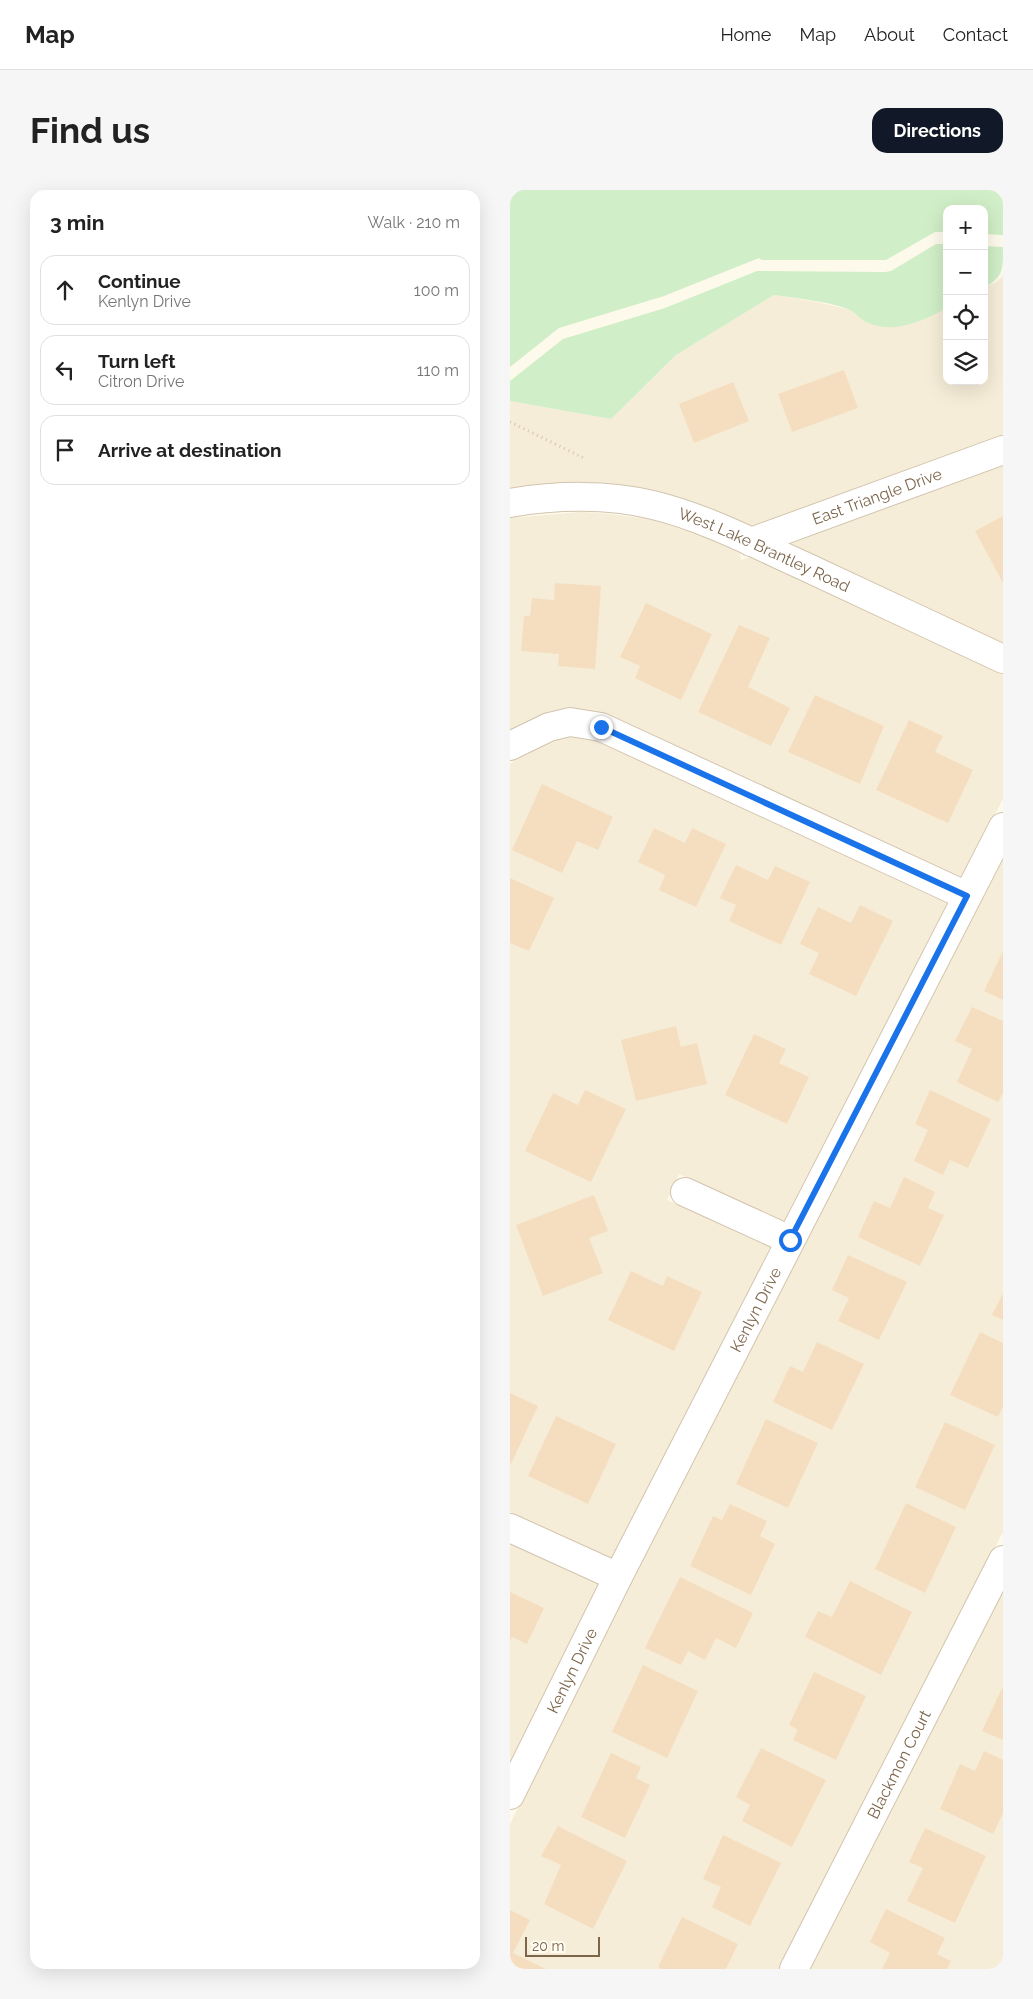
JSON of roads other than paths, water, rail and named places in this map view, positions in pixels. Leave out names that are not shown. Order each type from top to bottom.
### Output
[{"type":"street","name":"East Triangle Drive","points":[[751,542],[1003,450]]},
{"type":"street","name":"West Lake Brantley Road","points":[[510,503],[583,498],[612,499],[653,505],[704,522],[751,542],[1003,659]]},
{"type":"street","points":[[510,746],[549,727],[570,722],[601,727],[967,896]]},
{"type":"street","name":"Kenlyn Drive","points":[[510,1795],[618,1577],[1003,827]]},
{"type":"street","points":[[685,1192],[790,1240]]},
{"type":"street","points":[[510,1528],[618,1577]]},
{"type":"street","name":"Blackmon Court","points":[[794,1969],[1003,1560]]}]
